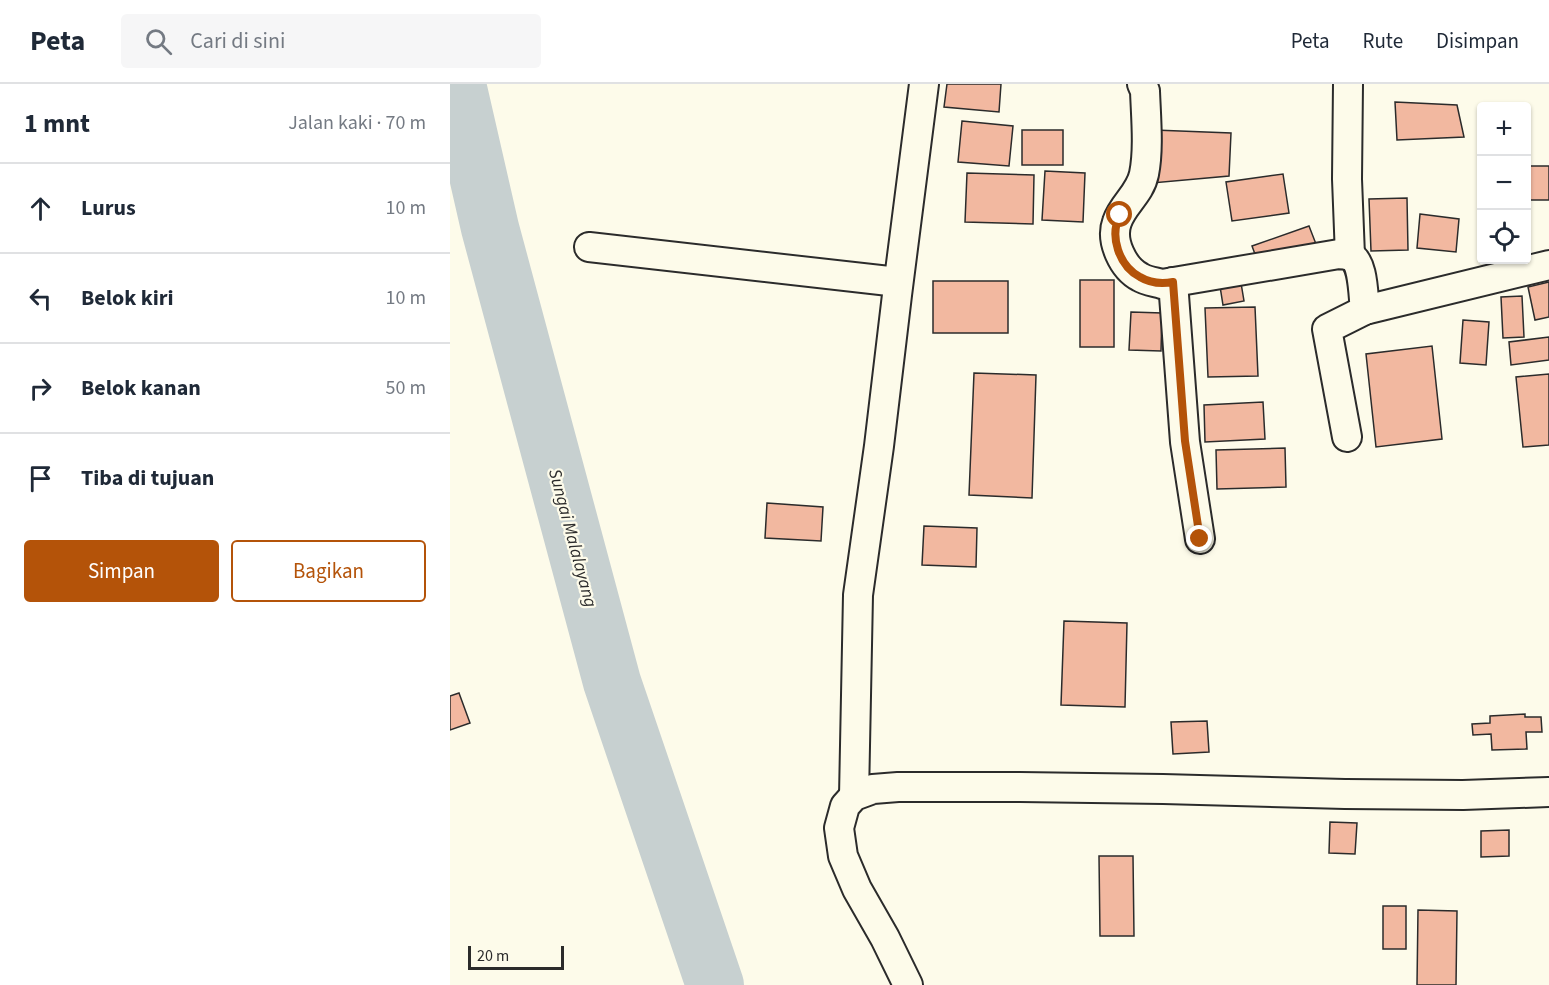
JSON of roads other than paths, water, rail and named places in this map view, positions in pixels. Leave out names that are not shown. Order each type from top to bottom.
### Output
[{"type":"street","points":[[854,796],[858,596],[924,84]]},
{"type":"street","points":[[1142,84],[1145,91],[1146,160],[1144,176],[1133,199],[1117,221],[1114,235],[1120,254],[1128,267],[1139,277],[1162,284],[1339,254],[1350,255],[1357,261],[1361,273],[1365,310]]},
{"type":"street","points":[[1348,84],[1347,178],[1350,255]]},
{"type":"street","points":[[590,248],[898,282]]},
{"type":"street","points":[[1347,437],[1327,329],[1365,310],[1549,265]]},
{"type":"street","points":[[1173,282],[1185,441],[1200,539]]},
{"type":"street","points":[[908,985],[857,889],[843,856],[838,828],[845,806],[854,796],[873,789],[898,787],[1095,788],[1451,795],[1549,792]]},
{"type":"waterway","name":"Sungai Malalayang","points":[[457,84],[490,228],[612,682],[715,985]]}]
